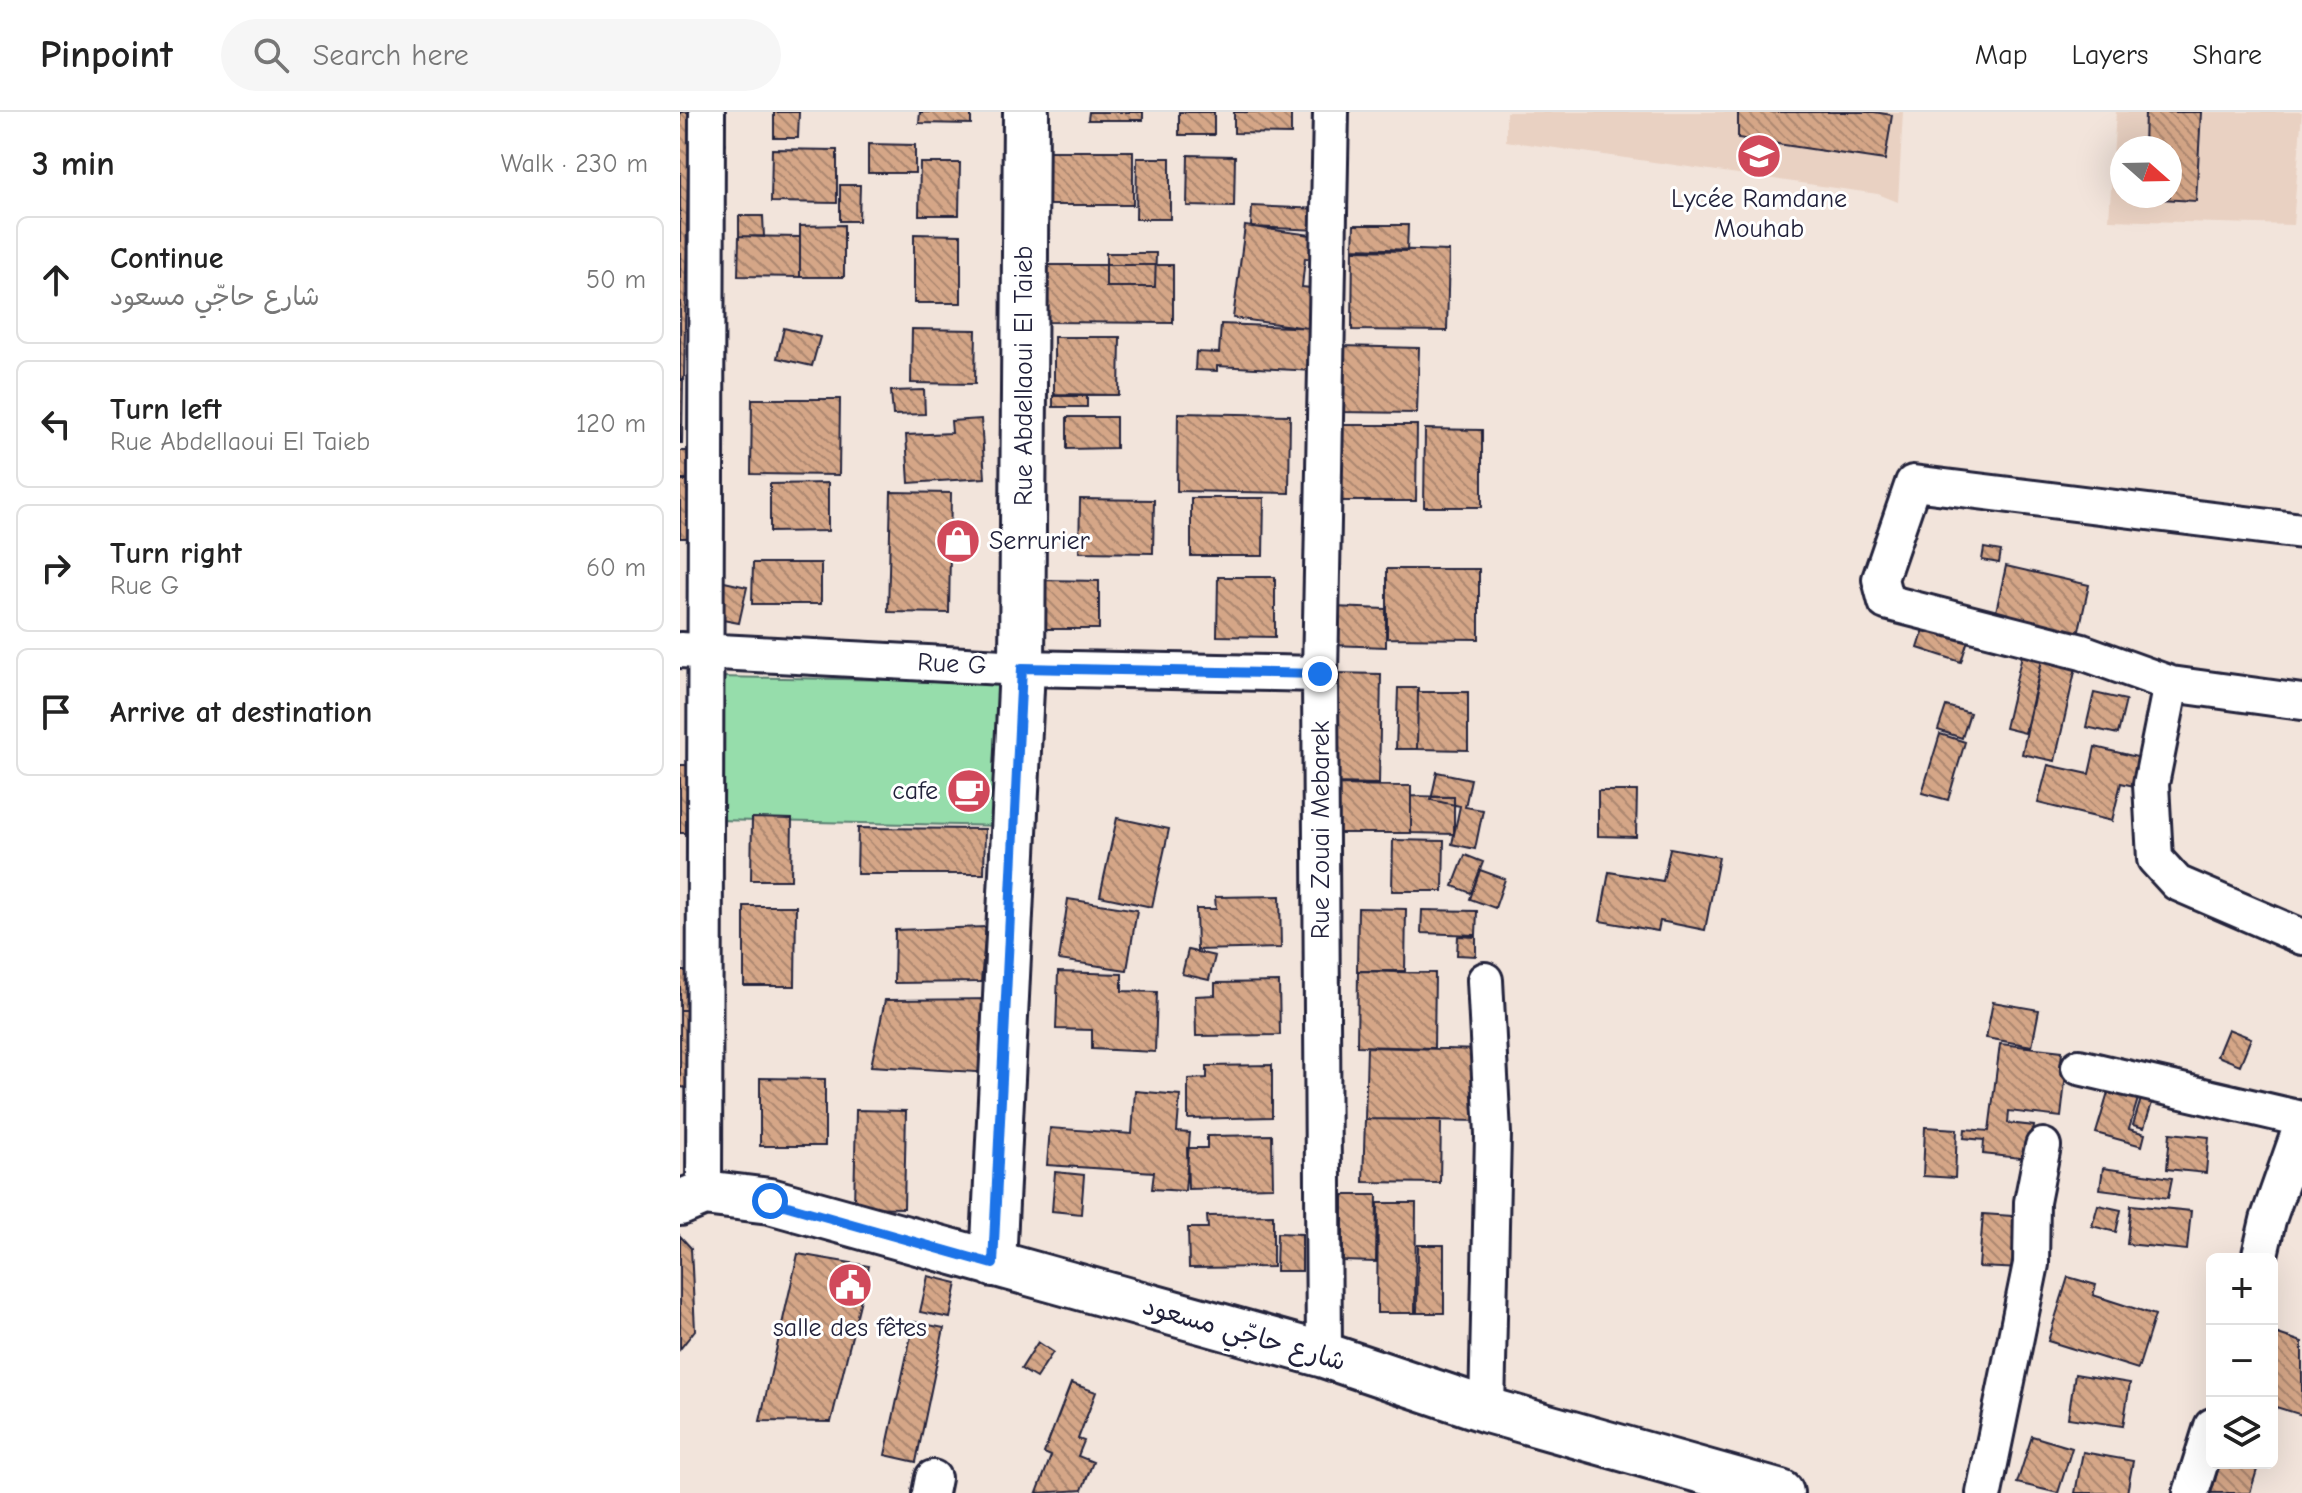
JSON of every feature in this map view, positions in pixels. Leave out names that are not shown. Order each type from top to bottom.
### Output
[{"type":"street","points":[[692,1198],[693,650],[707,112]]},
{"type":"street","name":"Rue Abdellaoui El Taieb","points":[[993,1264],[1022,668],[1026,112]]},
{"type":"street","name":"Rue Zouai Mebarek","points":[[1324,1355],[1320,674],[1331,112]]},
{"type":"street","points":[[2302,531],[1913,483],[1880,579],[1886,602],[2082,652],[2171,684],[2302,702]]},
{"type":"street","name":"Rue G","points":[[693,650],[1022,668],[1320,674]]},
{"type":"street","points":[[2171,684],[2151,784],[2155,859],[2177,883],[2302,937]]},
{"type":"street","points":[[1485,980],[1493,1134],[1487,1410]]},
{"type":"street","points":[[2079,1067],[2302,1121],[2268,1220],[2260,1253]]},
{"type":"street","points":[[1984,1493],[2031,1264],[2032,1202],[2043,1146]]},
{"type":"street","name":"شارع حاجّي مسعود","points":[[692,1198],[770,1201],[1324,1355],[1487,1410],[1781,1493]]},
{"type":"street","points":[[2191,1493],[2206,1445]]},
{"type":"shaded area","name":"Lycée Ramdane Mouhab","points":[[1506,112],[1903,112],[1898,202],[1878,194],[1506,141]]},
{"type":"shaded area","points":[[2116,112],[2302,112],[2293,225],[2109,220],[2110,205],[2110,208],[2182,208],[2182,136],[2114,136]]},
{"type":"green space","points":[[717,677],[1016,682],[1007,826],[714,820]]},
{"type":"building","points":[[680,112],[689,112],[684,380],[680,379]]},
{"type":"building","points":[[774,112],[799,112],[798,138],[774,138]]},
{"type":"building","points":[[920,112],[971,112],[971,124],[919,123]]},
{"type":"building","points":[[1089,112],[1143,112],[1143,120],[1088,120]]},
{"type":"building","points":[[1179,112],[1214,112],[1214,135],[1179,135]]},
{"type":"building","points":[[1234,112],[1291,112],[1291,134],[1234,133]]},
{"type":"building","points":[[1738,112],[1874,112],[1892,115],[1885,160],[1738,138]]},
{"type":"building","points":[[2145,112],[2201,112],[2196,201],[2182,200],[2182,136],[2144,136]]},
{"type":"building","points":[[868,144],[915,145],[915,173],[868,173]]},
{"type":"building","points":[[772,149],[837,150],[837,203],[771,202]]},
{"type":"building","points":[[1048,151],[1133,151],[1133,205],[1048,205]]},
{"type":"building","points":[[1188,155],[1235,156],[1234,207],[1187,206]]},
{"type":"building","points":[[1137,158],[1170,158],[1170,219],[1136,219]]},
{"type":"building","points":[[920,163],[960,163],[959,215],[919,215]]},
{"type":"building","points":[[840,185],[860,185],[859,221],[840,221]]},
{"type":"building","points":[[1252,206],[1321,209],[1319,230],[1251,227]]},
{"type":"building","points":[[739,216],[763,216],[764,237],[739,236]]},
{"type":"building","points":[[844,225],[844,277],[800,277],[800,226]]},
{"type":"building","points":[[1354,225],[1408,225],[1407,251],[1353,250]]},
{"type":"building","points":[[1245,226],[1319,236],[1316,259],[1305,258],[1302,287],[1320,289],[1315,329],[1233,318]]},
{"type":"building","points":[[914,234],[961,235],[961,303],[914,303]]},
{"type":"building","points":[[739,236],[800,237],[800,277],[738,276]]},
{"type":"building","points":[[1353,248],[1449,251],[1447,331],[1352,330]]},
{"type":"building","points":[[1106,253],[1156,253],[1155,287],[1106,287]]},
{"type":"building","points":[[1047,265],[1173,265],[1173,323],[1047,322]]},
{"type":"building","points":[[1221,324],[1316,328],[1314,371],[1217,366],[1217,371],[1195,370],[1196,352],[1219,353]]},
{"type":"building","points":[[784,328],[820,337],[812,366],[777,358]]},
{"type":"building","points":[[912,329],[976,330],[975,384],[911,383]]},
{"type":"building","points":[[1054,337],[1120,337],[1119,395],[1054,394]]},
{"type":"building","points":[[1342,346],[1419,348],[1417,413],[1340,412]]},
{"type":"building","points":[[680,379],[683,379],[682,443],[680,443]]},
{"type":"building","points":[[924,390],[925,414],[893,415],[891,391]]},
{"type":"building","points":[[1053,396],[1087,396],[1087,407],[1053,407]]},
{"type":"building","points":[[752,399],[840,399],[839,475],[751,474]]},
{"type":"building","points":[[1178,413],[1290,415],[1289,493],[1177,491]]},
{"type":"building","points":[[1067,417],[1116,417],[1116,448],[1067,449]]},
{"type":"building","points":[[981,419],[985,478],[909,483],[906,435],[952,433],[951,421]]},
{"type":"building","points":[[1334,425],[1417,425],[1416,501],[1333,501]]},
{"type":"building","points":[[1425,429],[1482,430],[1482,507],[1424,507]]},
{"type":"building","points":[[680,451],[696,451],[695,479],[680,479]]},
{"type":"building","points":[[680,481],[695,481],[694,538],[680,538]]},
{"type":"building","points":[[828,483],[828,531],[770,532],[770,484]]},
{"type":"building","points":[[891,492],[951,493],[949,613],[888,612]]},
{"type":"building","points":[[1191,498],[1264,498],[1263,556],[1191,556]]},
{"type":"building","points":[[1080,499],[1154,500],[1153,553],[1079,552]]},
{"type":"building","points":[[1984,548],[2001,551],[1999,563],[1982,560]]},
{"type":"building","points":[[753,563],[821,563],[821,604],[752,604]]},
{"type":"building","points":[[2006,566],[2089,585],[2078,635],[1995,616]]},
{"type":"building","points":[[1387,569],[1479,569],[1479,639],[1387,638]]},
{"type":"building","points":[[1218,577],[1275,577],[1275,637],[1217,636]]},
{"type":"building","points":[[1045,580],[1099,581],[1099,629],[1045,629]]},
{"type":"building","points":[[720,581],[747,587],[739,623],[712,618]]},
{"type":"building","points":[[1333,607],[1386,609],[1386,647],[1332,645]]},
{"type":"building","points":[[1926,623],[1969,637],[1961,662],[1918,648]]},
{"type":"building","points":[[2022,655],[2042,660],[2025,733],[2005,728]]},
{"type":"building","points":[[2042,660],[2076,667],[2055,761],[2022,754]]},
{"type":"building","points":[[1335,673],[1381,674],[1379,784],[1332,783]]},
{"type":"building","points":[[1398,688],[1418,688],[1417,749],[1396,749]]},
{"type":"building","points":[[1418,692],[1468,692],[1468,750],[1417,749]]},
{"type":"building","points":[[2094,693],[2126,700],[2118,734],[2086,727]]},
{"type":"building","points":[[1946,706],[1970,713],[1962,738],[1938,730]]},
{"type":"building","points":[[1940,734],[1965,742],[1948,800],[1922,793]]},
{"type":"building","points":[[2095,747],[2141,758],[2134,786],[2121,783],[2112,821],[2038,803],[2048,765],[2089,774]]},
{"type":"building","points":[[680,765],[695,765],[696,833],[680,833]]},
{"type":"building","points":[[1437,772],[1471,779],[1465,807],[1483,810],[1475,849],[1452,844],[1460,806],[1431,800]]},
{"type":"building","points":[[1335,785],[1411,786],[1411,833],[1334,833]]},
{"type":"building","points":[[1598,791],[1637,791],[1636,837],[1598,836]]},
{"type":"building","points":[[1411,796],[1454,797],[1454,834],[1411,833]]},
{"type":"building","points":[[752,818],[792,819],[791,880],[751,880]]},
{"type":"building","points":[[1117,818],[1169,829],[1152,907],[1100,896]]},
{"type":"building","points":[[858,828],[985,829],[984,874],[857,874]]},
{"type":"building","points":[[1393,840],[1444,841],[1443,891],[1392,891]]},
{"type":"building","points":[[1670,848],[1719,857],[1705,930],[1660,921],[1658,931],[1600,921],[1609,872],[1663,881]]},
{"type":"building","points":[[1465,855],[1483,862],[1471,893],[1453,886]]},
{"type":"building","points":[[1480,870],[1505,879],[1495,908],[1470,899]]},
{"type":"building","points":[[1280,896],[1281,948],[1197,950],[1196,909],[1216,909],[1215,897]]},
{"type":"building","points":[[1068,899],[1137,910],[1127,970],[1059,960]]},
{"type":"building","points":[[744,906],[796,906],[795,986],[744,986]]},
{"type":"building","points":[[1358,908],[1406,909],[1405,971],[1357,971]]},
{"type":"building","points":[[1422,910],[1477,911],[1476,935],[1421,933]]},
{"type":"building","points":[[986,927],[981,982],[894,983],[895,930]]},
{"type":"building","points":[[1458,936],[1476,937],[1476,956],[1457,955]]},
{"type":"building","points":[[1188,950],[1215,956],[1209,980],[1182,974]]},
{"type":"building","points":[[680,971],[687,971],[687,1010],[680,1010]]},
{"type":"building","points":[[1358,971],[1435,973],[1434,1048],[1357,1046]]},
{"type":"building","points":[[1058,972],[1122,974],[1122,991],[1157,992],[1155,1052],[1092,1049],[1092,1030],[1056,1029]]},
{"type":"building","points":[[1279,982],[1280,1035],[1196,1036],[1195,996],[1215,995],[1215,983]]},
{"type":"building","points":[[998,999],[994,1073],[871,1066],[885,1000]]},
{"type":"building","points":[[1993,1002],[2039,1010],[2032,1046],[1986,1038]]},
{"type":"building","points":[[680,1010],[687,1010],[687,1088],[680,1087]]},
{"type":"building","points":[[2228,1029],[2251,1038],[2240,1065],[2217,1056]]},
{"type":"building","points":[[2000,1044],[2062,1051],[2060,1072],[2066,1073],[2061,1117],[2009,1111],[2008,1123],[2034,1126],[2030,1159],[1983,1154],[1984,1140],[1964,1138],[1965,1129],[1989,1131]]},
{"type":"building","points":[[1367,1047],[1483,1050],[1481,1121],[1365,1119]]},
{"type":"building","points":[[1272,1065],[1272,1117],[1188,1119],[1188,1079],[1207,1078],[1207,1066]]},
{"type":"building","points":[[760,1078],[825,1079],[825,1146],[760,1146]]},
{"type":"building","points":[[2111,1083],[2140,1092],[2129,1129],[2145,1134],[2142,1146],[2096,1133]]},
{"type":"building","points":[[1135,1091],[1180,1095],[1177,1132],[1190,1133],[1185,1191],[1152,1189],[1154,1172],[1047,1165],[1050,1128],[1132,1134]]},
{"type":"building","points":[[2141,1099],[2152,1103],[2144,1128],[2133,1125]]},
{"type":"building","points":[[856,1110],[906,1111],[904,1208],[854,1207]]},
{"type":"building","points":[[1365,1119],[1441,1120],[1440,1183],[1363,1182]]},
{"type":"building","points":[[1925,1127],[1957,1129],[1955,1178],[1923,1176]]},
{"type":"building","points":[[2170,1133],[2209,1137],[2206,1173],[2167,1169]]},
{"type":"building","points":[[1272,1135],[1273,1187],[1188,1189],[1187,1148],[1207,1148],[1207,1136]]},
{"type":"building","points":[[2103,1168],[2172,1178],[2168,1198],[2100,1189]]},
{"type":"building","points":[[1055,1172],[1084,1175],[1081,1214],[1052,1211]]},
{"type":"building","points":[[1343,1195],[1377,1195],[1376,1262],[1343,1261]]},
{"type":"building","points":[[1378,1203],[1416,1203],[1415,1313],[1377,1313]]},
{"type":"building","points":[[2098,1205],[2121,1210],[2116,1232],[2092,1226]]},
{"type":"building","points":[[2131,1205],[2191,1211],[2187,1250],[2127,1244]]},
{"type":"building","points":[[1983,1214],[2027,1217],[2023,1269],[1979,1267]]},
{"type":"building","points":[[1273,1215],[1273,1267],[1189,1268],[1188,1228],[1208,1228],[1207,1216]]},
{"type":"building","points":[[1277,1233],[1302,1234],[1302,1271],[1276,1271]]},
{"type":"building","points":[[680,1236],[691,1248],[695,1330],[680,1349]]},
{"type":"building","points":[[1418,1245],[1444,1245],[1444,1313],[1417,1313]]},
{"type":"building","points":[[798,1254],[869,1266],[831,1422],[760,1421]]},
{"type":"building","points":[[928,1276],[957,1283],[950,1318],[920,1312]]},
{"type":"building","points":[[2068,1277],[2096,1285],[2093,1295],[2155,1315],[2138,1369],[2048,1341]]},
{"type":"building","points":[[914,1322],[944,1328],[916,1462],[885,1455]]},
{"type":"building","points":[[2278,1334],[2302,1342],[2302,1415],[2278,1408]]},
{"type":"building","points":[[1038,1342],[1053,1352],[1036,1378],[1021,1369]]},
{"type":"building","points":[[2075,1374],[2130,1383],[2123,1426],[2068,1418]]},
{"type":"building","points":[[1071,1383],[1096,1392],[1078,1439],[1084,1441],[1078,1456],[1093,1462],[1082,1490],[1037,1493],[1051,1456],[1044,1453]]},
{"type":"building","points":[[2032,1436],[2072,1448],[2058,1493],[2017,1483]]},
{"type":"building","points":[[2083,1452],[2133,1461],[2127,1493],[2075,1493]]},
{"type":"building","points":[[2218,1469],[2257,1469],[2250,1493],[2211,1493]]},
{"type":"place","name":"Lycée Ramdane Mouhab","points":[[1759,156]]},
{"type":"place","name":"Serrurier","points":[[958,541]]},
{"type":"place","name":"cafe","points":[[969,791]]},
{"type":"place","name":"salle des fêtes","points":[[850,1285]]},
{"type":"route","points":[[770,1201],[993,1264],[1022,668],[1320,674]]}]
